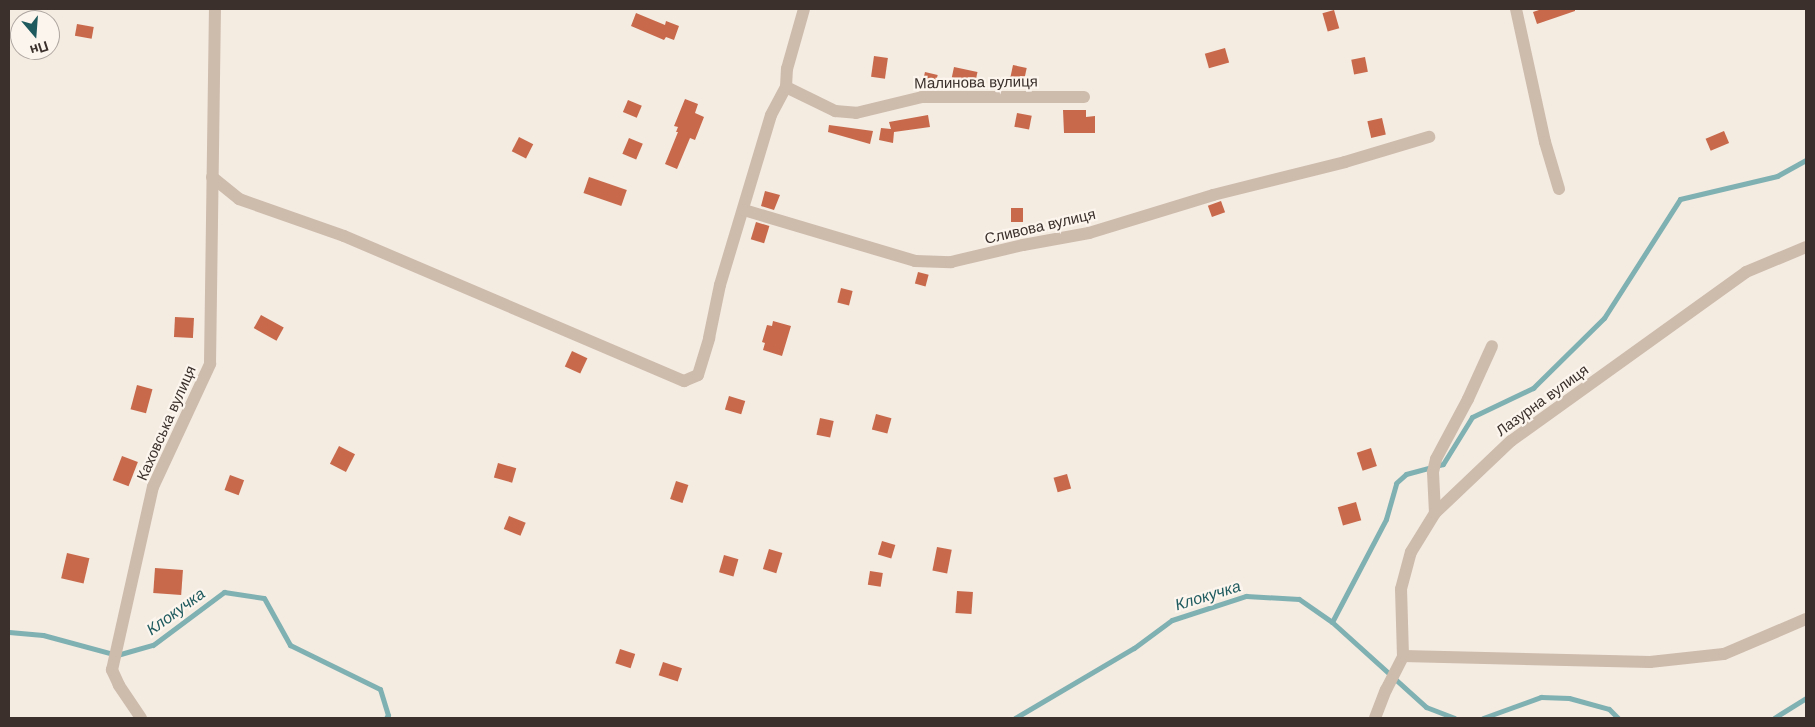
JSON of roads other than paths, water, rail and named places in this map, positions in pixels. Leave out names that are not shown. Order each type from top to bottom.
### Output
[{"type":"street","name":"Каховська вулиця","points":[[141,718],[119,685],[112,670],[153,487],[210,364],[215,9]]},
{"type":"street","points":[[212,177],[239,199],[344,236],[684,381],[698,374],[709,338],[720,285],[744,210],[771,114],[786,87],[787,69],[804,9]]},
{"type":"street","points":[[1516,9],[1545,142],[1559,189]]},
{"type":"street","name":"Малинова вулиця","points":[[786,87],[835,111],[856,113],[922,96],[1084,97]]},
{"type":"street","name":"Сливова вулиця","points":[[744,210],[915,260],[931,263],[951,262],[1023,245],[1089,233],[1212,195],[1345,162],[1429,137]]},
{"type":"street","name":"Лазурна вулиця","points":[[1404,656],[1401,589],[1411,552],[1435,513],[1511,441],[1746,272],[1806,247]]},
{"type":"street","points":[[1435,513],[1433,472],[1436,459],[1468,399],[1492,346]]},
{"type":"street","points":[[1375,718],[1386,690],[1404,656],[1650,662],[1724,654],[1806,619]]},
{"type":"waterway","points":[[1332,622],[1386,519],[1396,483],[1406,474],[1443,464],[1472,417],[1533,388],[1604,318],[1680,199],[1777,176],[1806,160]]},
{"type":"waterway","name":"Клокучка","points":[[9,632],[43,635],[117,655],[153,645],[224,592],[264,598],[290,645],[380,689],[388,715],[386,718]]},
{"type":"waterway","name":"Клокучка","points":[[1015,718],[1134,648],[1172,620],[1246,596],[1299,599],[1332,622],[1426,707],[1454,718]]},
{"type":"waterway","name":"Клокучка","points":[[1483,718],[1541,697],[1569,698],[1609,709],[1618,718]]},
{"type":"waterway","name":"Клокучка","points":[[1774,718],[1806,698]]}]
